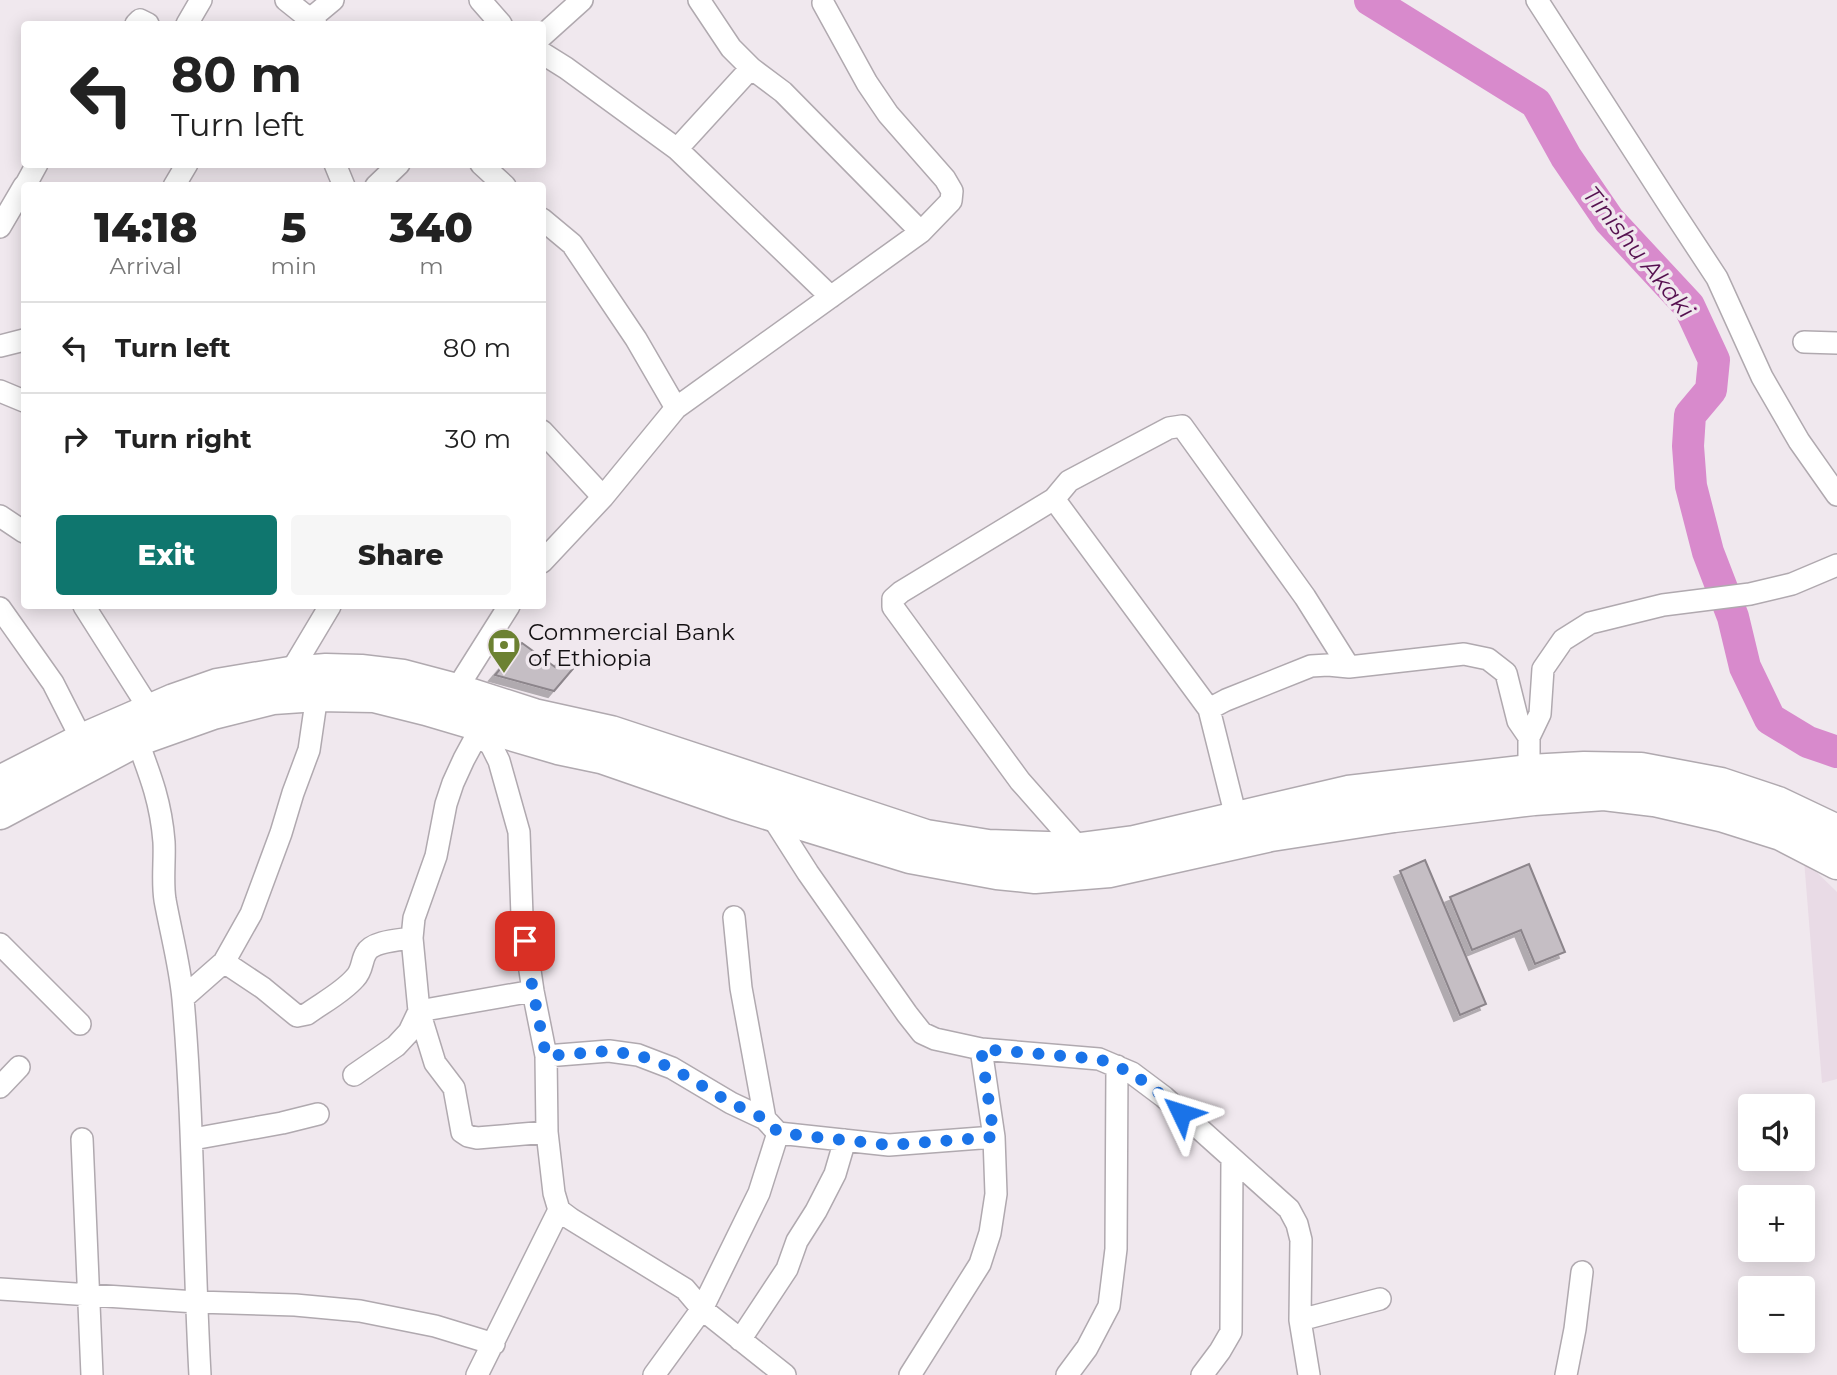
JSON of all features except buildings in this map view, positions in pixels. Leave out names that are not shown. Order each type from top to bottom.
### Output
[{"type":"main road","points":[[0,782],[82,740],[174,700],[218,685],[290,673],[361,671],[403,676],[534,715],[611,732],[910,857],[963,868],[1035,877],[1110,871],[1271,835],[1394,816],[1534,799],[1604,794],[1654,800],[1724,816],[1782,834],[1837,863]]},
{"type":"main road","points":[[0,813],[137,740],[213,713],[273,698],[317,695],[374,696],[426,709],[478,730],[926,836],[988,846],[1080,849],[1134,842],[1348,792],[1529,771],[1584,768],[1629,768],[1721,784],[1778,803],[1837,831]]},
{"type":"street","points":[[189,21],[201,0]]},
{"type":"street","points":[[286,0],[311,21]]},
{"type":"street","points":[[313,21],[333,0]]},
{"type":"street","points":[[480,0],[498,21]]},
{"type":"street","points":[[546,32],[582,0]]},
{"type":"street","points":[[699,0],[731,48],[751,68],[783,92],[921,232]]},
{"type":"street","points":[[1537,0],[1717,278],[1762,377],[1799,442],[1837,495]]},
{"type":"street","points":[[546,558],[603,497],[676,408],[921,232],[951,201],[952,191],[945,179],[888,114],[867,83],[823,3]]},
{"type":"street","points":[[546,56],[677,149],[831,297]]},
{"type":"street","points":[[677,149],[751,68]]},
{"type":"street","points":[[380,182],[395,168]]},
{"type":"street","points":[[485,168],[501,182]]},
{"type":"street","points":[[0,227],[21,193]]},
{"type":"street","points":[[546,222],[572,244],[636,339],[676,408]]},
{"type":"street","points":[[0,346],[21,341]]},
{"type":"street","points":[[1804,342],[1837,343]]},
{"type":"street","points":[[0,391],[21,400]]},
{"type":"street","points":[[1080,849],[1020,781],[893,607],[893,599],[901,592],[1054,499],[1069,481],[1169,428],[1182,426],[1305,597],[1349,667]]},
{"type":"street","points":[[546,435],[603,497]]},
{"type":"street","points":[[1054,499],[1209,709],[1236,817]]},
{"type":"street","points":[[2,524],[21,531]]},
{"type":"street","points":[[1529,771],[1529,737],[1540,714],[1543,669],[1563,640],[1590,623],[1663,605],[1750,594],[1792,584],[1837,565]]},
{"type":"street","points":[[0,608],[53,683],[82,740]]},
{"type":"street","points":[[86,609],[150,710]]},
{"type":"street","points":[[290,673],[328,609]]},
{"type":"street","points":[[456,690],[507,609]]},
{"type":"street","points":[[1209,709],[1311,666],[1349,667],[1464,654],[1488,659],[1506,673],[1518,721],[1529,737]]},
{"type":"street","points":[[183,998],[224,962],[251,914],[309,750],[317,695]]},
{"type":"street","points":[[547,1132],[477,1138],[462,1132],[454,1088],[435,1063],[419,1011],[412,938],[414,918],[436,856],[449,794],[478,730],[499,761],[519,832],[522,916],[546,1056],[547,1132],[554,1193],[559,1210],[685,1289],[702,1309],[785,1375]]},
{"type":"street","points":[[137,740],[155,787],[162,820],[164,897],[183,998],[193,1139],[200,1375]]},
{"type":"street","points":[[776,801],[808,873],[922,1032],[935,1039],[981,1049],[1099,1059],[1132,1073],[1164,1097],[1289,1209],[1301,1240],[1300,1320],[1309,1375]]},
{"type":"street","points":[[654,1375],[702,1309],[759,1193],[772,1126],[741,988],[734,917]]},
{"type":"street","points":[[224,962],[263,988],[297,1016],[306,1014],[355,978],[362,969],[370,948],[380,943],[412,938]]},
{"type":"street","points":[[0,944],[80,1024]]},
{"type":"street","points":[[419,1011],[533,991]]},
{"type":"street","points":[[354,1074],[396,1046],[409,1032],[419,1011]]},
{"type":"street","points":[[910,1375],[980,1264],[990,1233],[996,1194],[994,1137],[981,1049]]},
{"type":"street","points":[[546,1056],[609,1051],[638,1055],[672,1068],[772,1126],[845,1140],[889,1145],[994,1137]]},
{"type":"street","points":[[1067,1375],[1087,1348],[1109,1306],[1116,1249],[1117,1066]]},
{"type":"street","points":[[0,1087],[19,1067]]},
{"type":"street","points":[[193,1139],[318,1114]]},
{"type":"street","points":[[82,1139],[92,1375]]},
{"type":"street","points":[[740,1340],[787,1269],[797,1241],[835,1174],[845,1140]]},
{"type":"street","points":[[1202,1375],[1231,1332],[1232,1159]]},
{"type":"street","points":[[477,1375],[559,1210]]},
{"type":"street","points":[[1566,1375],[1582,1272]]},
{"type":"street","points":[[0,1289],[360,1311],[435,1326],[494,1344]]},
{"type":"street","points":[[1300,1320],[1380,1299]]},
{"type":"shaded area","points":[[1804,860],[1837,892],[1837,1079],[1822,1083]]},
{"type":"waterway","name":"Tinishu Akaki","points":[[1370,0],[1536,103],[1566,157],[1609,220],[1689,306],[1714,360],[1711,390],[1690,415],[1688,446],[1691,486],[1708,552],[1733,617],[1745,667],[1770,719],[1808,742],[1837,752]]},
{"type":"place","name":"Commercial Bank of Ethiopia","points":[[504,675]]},
{"type":"route","points":[[525,941],[546,1056],[609,1051],[638,1055],[672,1068],[731,1103],[765,1119],[779,1133],[889,1145],[994,1137],[981,1049],[1099,1059],[1132,1073],[1181,1113]]}]
